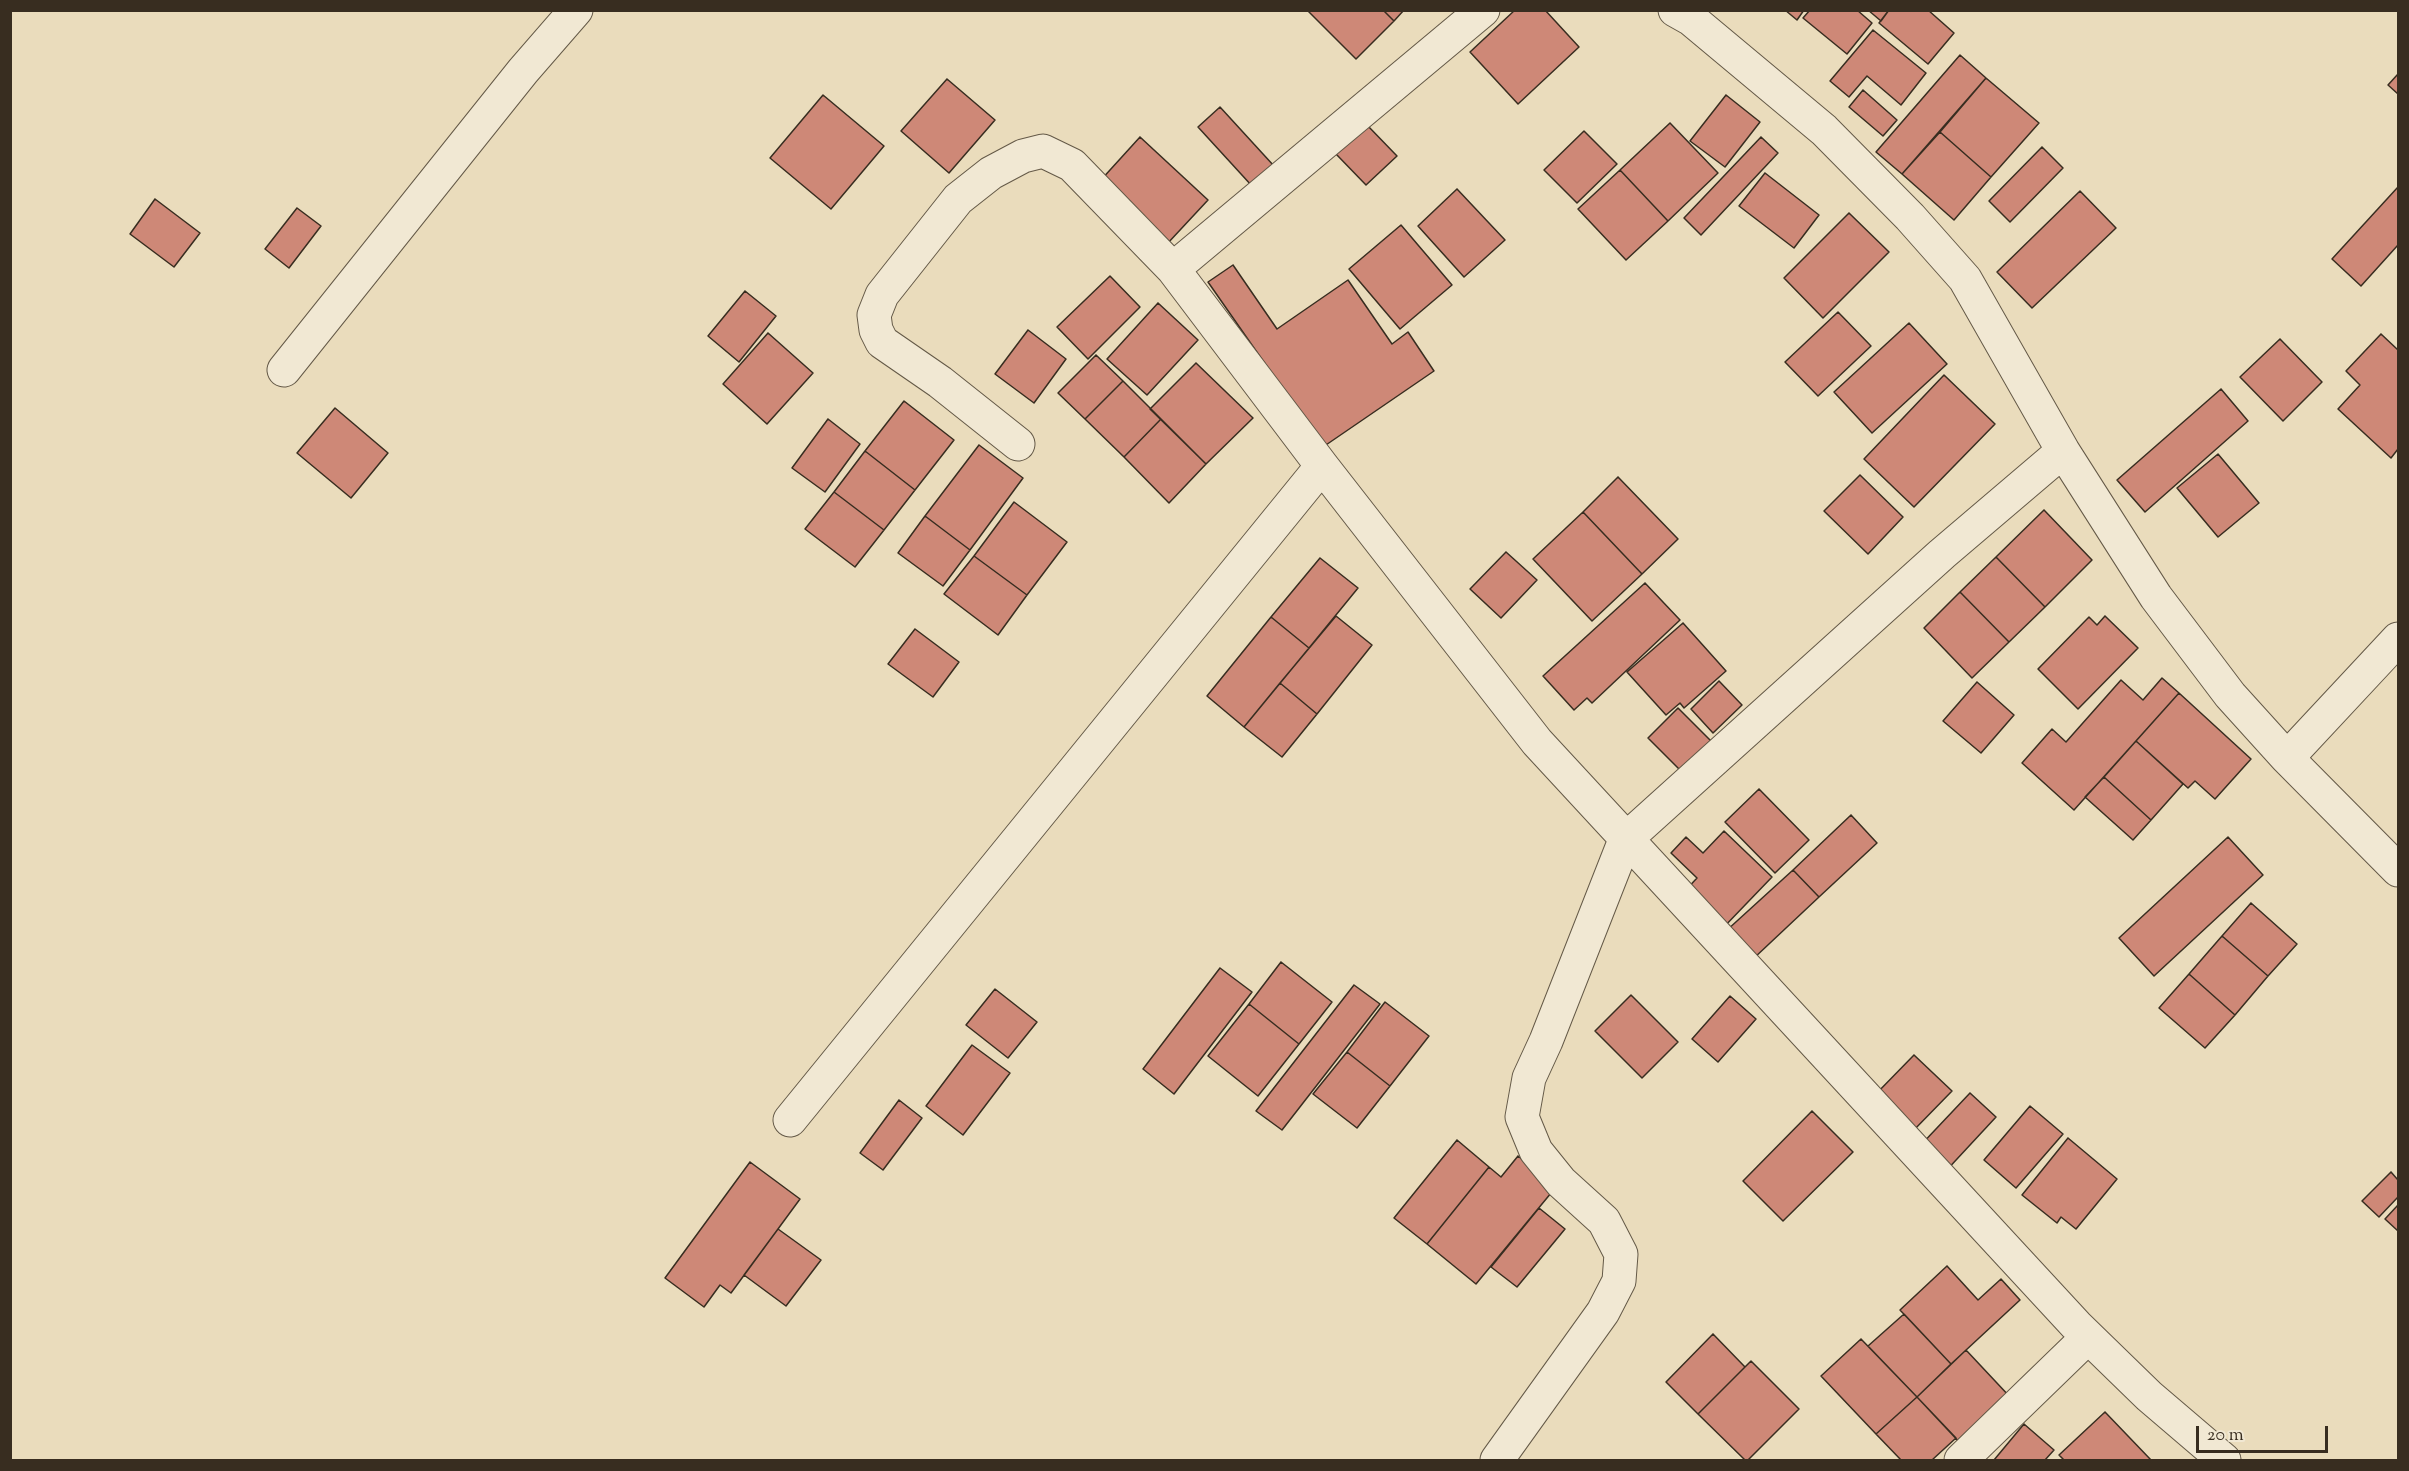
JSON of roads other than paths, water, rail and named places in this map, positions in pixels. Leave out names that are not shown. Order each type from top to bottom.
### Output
[{"type":"street","points":[[284,370],[523,71],[576,10]]},
{"type":"street","points":[[1173,269],[1483,10]]},
{"type":"street","points":[[1688,13],[1824,130],[1911,217],[1965,279],[2063,451],[2156,597],[2230,695],[2287,758],[2398,870]]},
{"type":"street","points":[[1018,444],[940,382],[882,342],[876,330],[874,315],[882,295],[958,199],[991,172],[1023,156],[1043,151],[1072,165],[1173,269],[1322,466],[1537,742],[1625,840],[2088,1337],[2149,1396],[2224,1461]]},
{"type":"street","points":[[1497,1461],[1603,1312],[1619,1281],[1621,1254],[1604,1221],[1560,1182],[1536,1151],[1522,1117],[1529,1078],[1546,1041],[1625,840],[1942,554],[2063,451]]},
{"type":"street","points":[[790,1120],[1322,466]]},
{"type":"street","points":[[2287,758],[2398,639]]},
{"type":"street","points":[[1961,1461],[2088,1337]]}]
